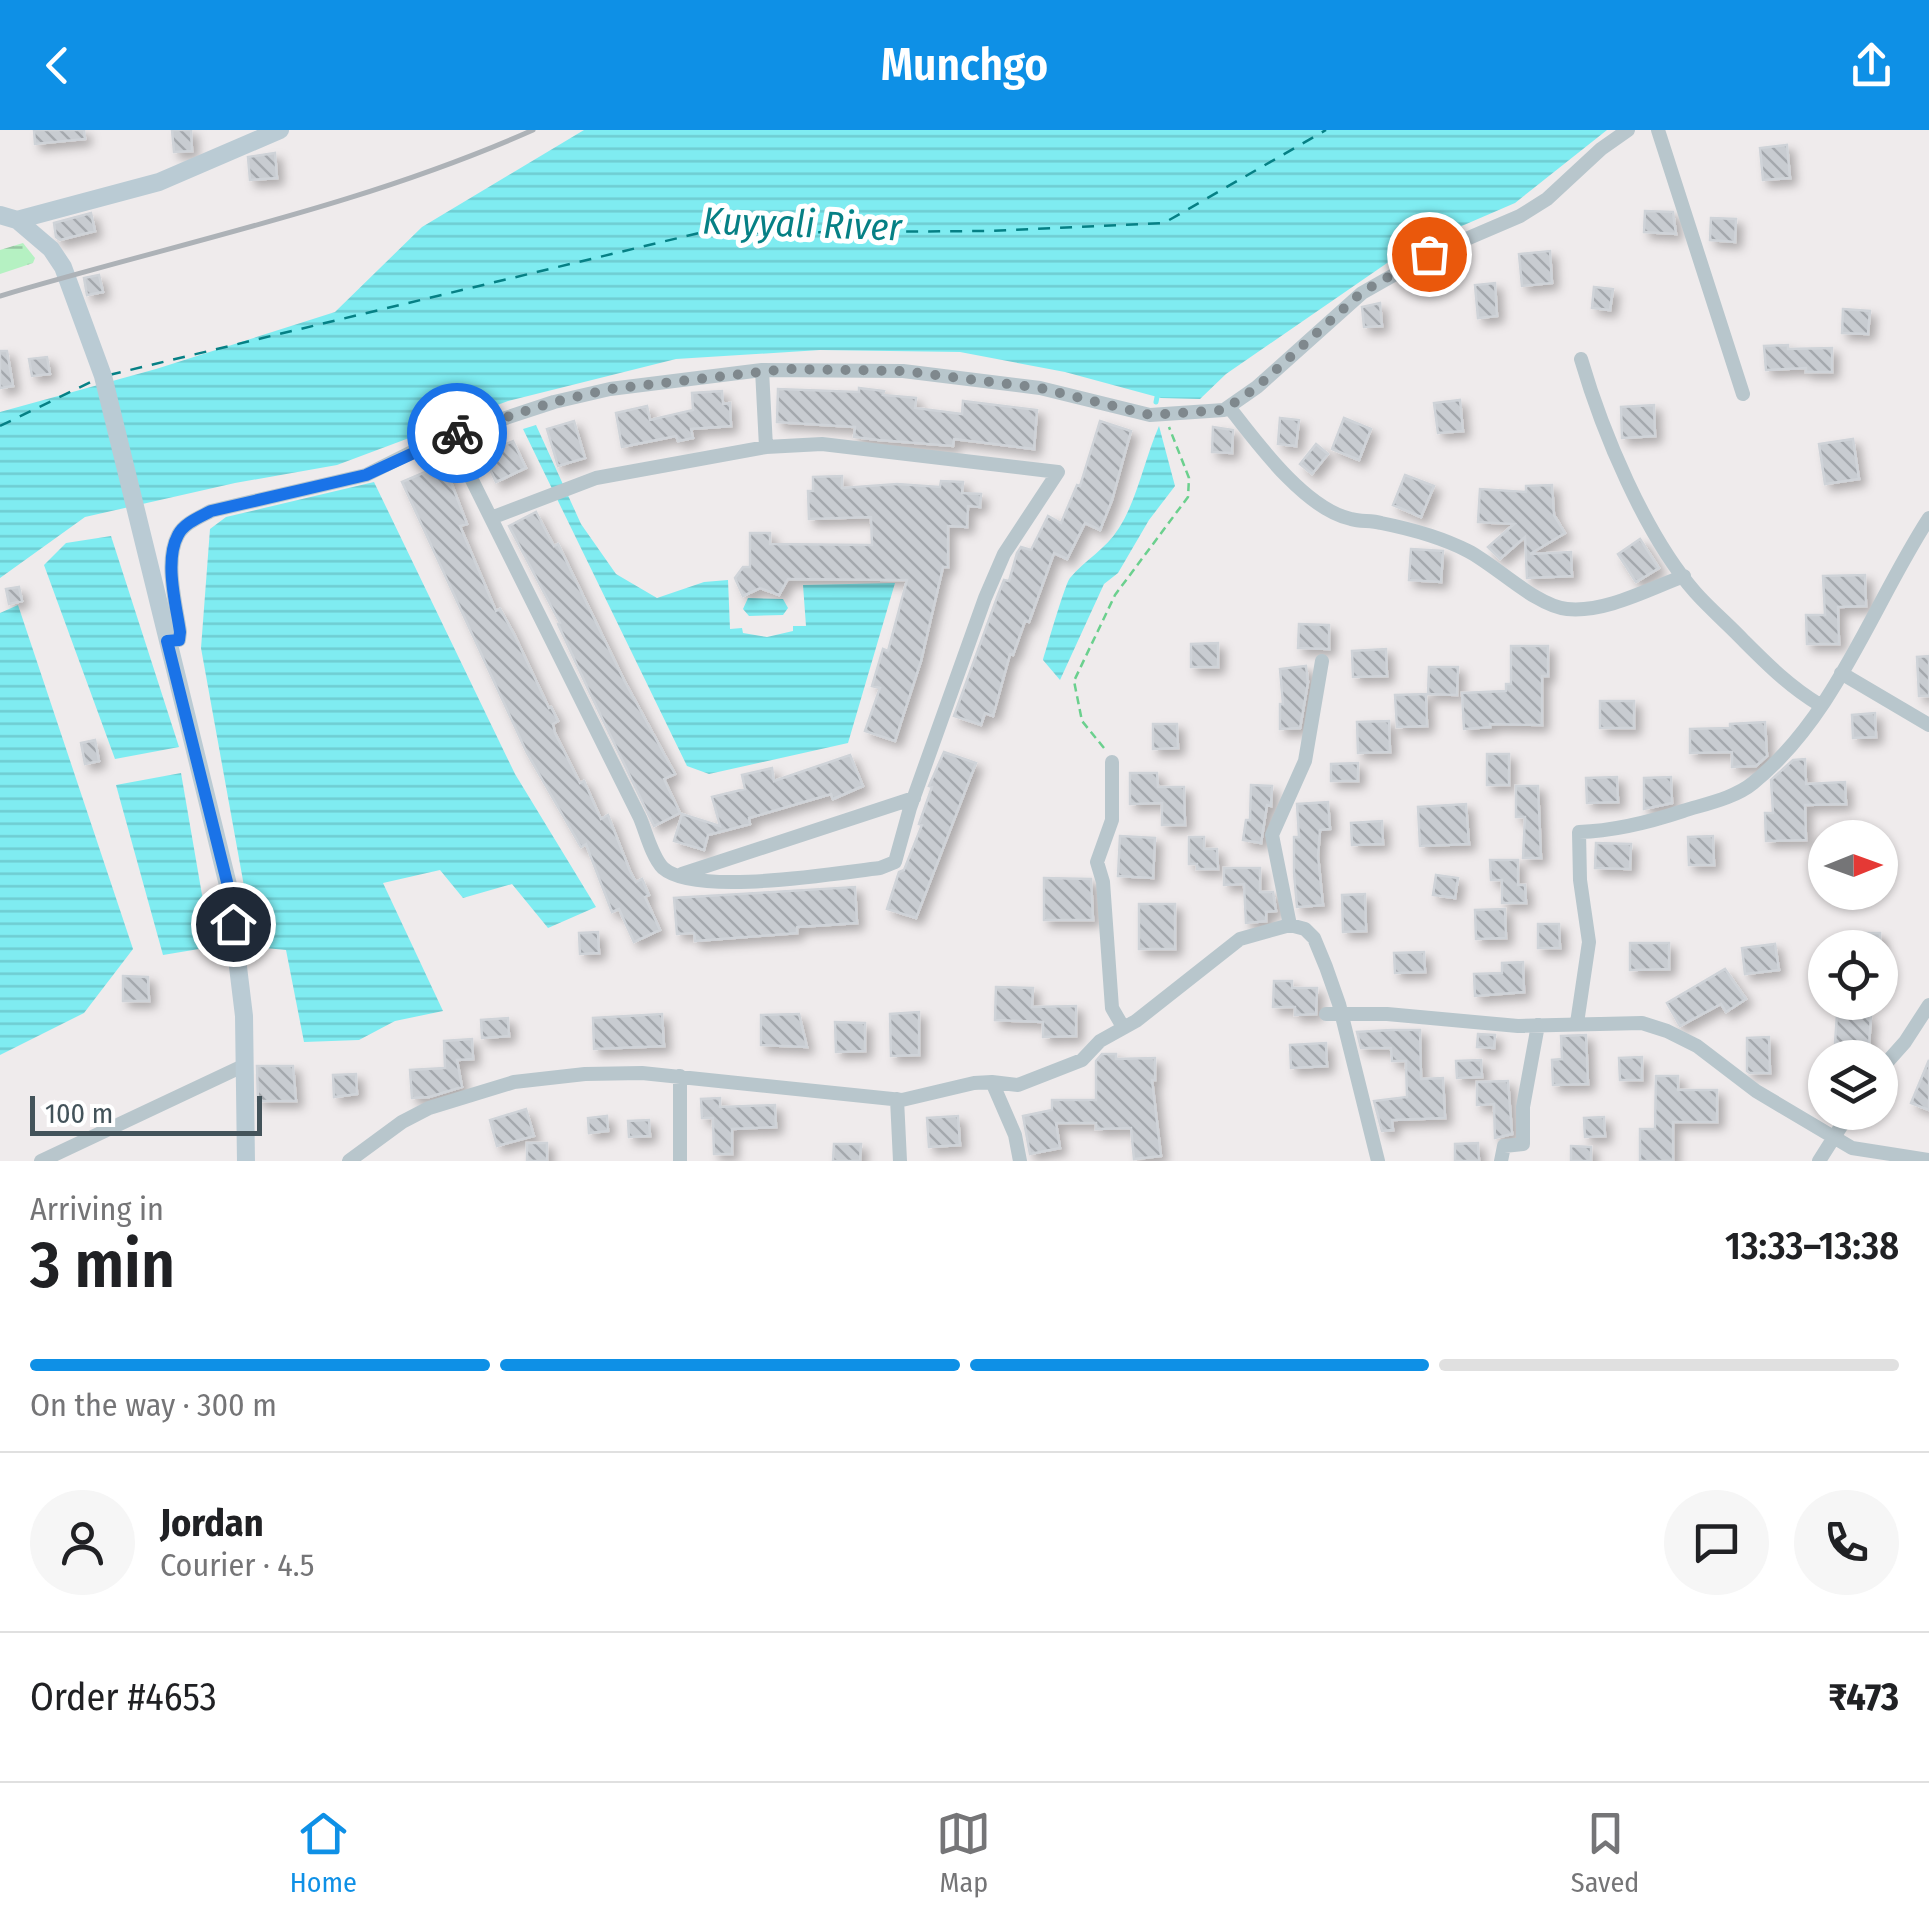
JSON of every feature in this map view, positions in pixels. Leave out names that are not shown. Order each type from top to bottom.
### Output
[{"type":"main road","points":[[8,217],[159,182],[280,130]]},
{"type":"main road","points":[[8,217],[51,249],[62,267],[82,310],[104,376],[228,886],[244,1016],[246,1161]]},
{"type":"street","points":[[167,641],[179,640],[180,632],[173,571],[178,535],[211,511],[366,475],[430,443],[554,402],[610,389],[762,370],[903,371],[1040,388],[1150,415],[1226,409],[1257,387],[1362,292],[1429,254],[1520,216],[1547,199],[1601,149],[1628,130]]},
{"type":"street","points":[[1658,130],[1743,394]]},
{"type":"street","points":[[1581,359],[1618,457],[1657,537],[1694,590],[1788,685],[1820,705]]},
{"type":"street","points":[[762,370],[766,446]]},
{"type":"street","points":[[1226,409],[1304,492],[1334,512],[1350,519],[1434,536],[1468,551],[1542,600],[1566,609],[1602,605],[1684,576]]},
{"type":"street","points":[[466,468],[661,866],[677,876],[709,881],[778,880],[880,868],[895,862],[985,598],[1004,554],[1058,472],[822,444],[766,446],[596,478],[492,518]]},
{"type":"street","points":[[1577,1023],[1588,942],[1579,832],[1658,820],[1751,786],[1789,748],[1842,673],[1929,518]]},
{"type":"street","points":[[1290,925],[1272,835],[1305,761],[1322,660]]},
{"type":"street","points":[[1842,673],[1929,725]]},
{"type":"street","points":[[1112,762],[1112,820],[1098,862],[1104,882],[1112,1008],[1123,1027]]},
{"type":"street","points":[[677,876],[914,798]]},
{"type":"street","points":[[349,1161],[428,1108],[514,1082],[584,1074],[680,1076],[897,1099],[974,1083],[1018,1085],[1039,1080],[1082,1060],[1100,1041],[1136,1020],[1240,939],[1290,925],[1305,929],[1314,938],[1378,1161]]},
{"type":"street","points":[[1898,1046],[1929,1006]]},
{"type":"street","points":[[1334,1014],[1387,1014],[1518,1026],[1642,1023],[1697,1046],[1756,1091],[1852,1148],[1929,1160]]},
{"type":"street","points":[[1501,1161],[1504,1146],[1523,1144],[1523,1107],[1538,1025]]},
{"type":"street","points":[[41,1161],[245,1065]]},
{"type":"street","points":[[680,1076],[680,1161]]},
{"type":"street","points":[[992,1082],[1015,1135],[1020,1161]]},
{"type":"street","points":[[897,1099],[900,1161]]},
{"type":"street","points":[[1819,1161],[1839,1130]]},
{"type":"path","points":[[1112,762],[1096,735],[1082,721],[1074,681],[1115,596],[1188,496],[1188,478],[1165,414]]},
{"type":"green space","points":[[23,243],[35,258],[33,263],[0,274],[0,250]]},
{"type":"water","name":"Kuyyali River","points":[[584,130],[1607,130],[1515,203],[1406,250],[1226,374],[1200,399],[1161,398],[1065,372],[960,352],[820,350],[676,359],[508,401],[337,465],[85,517],[0,578],[0,412],[156,369],[335,312],[422,227]]},
{"type":"water","points":[[536,425],[581,524],[616,574],[657,598],[704,582],[728,580],[730,629],[742,628],[743,633],[767,637],[793,631],[793,626],[806,626],[803,585],[895,583],[848,743],[709,774],[687,766],[523,429]]},
{"type":"water","points":[[1159,426],[1175,486],[1149,520],[1118,573],[1104,584],[1060,680],[1043,660],[1068,583],[1119,528]]},
{"type":"water","points":[[374,482],[515,774],[596,907],[548,928],[512,884],[463,898],[440,870],[383,883],[443,1011],[395,1021],[359,1040],[304,1042],[286,950],[255,947],[201,648],[210,529],[226,517]]},
{"type":"water","points":[[111,536],[179,747],[115,759],[44,565],[66,543]]},
{"type":"water","points":[[748,598],[783,599],[788,608],[783,615],[749,616],[743,609]]},
{"type":"water","points":[[18,605],[133,949],[84,1013],[0,1055],[0,613]]},
{"type":"water","points":[[181,773],[211,947],[163,955],[116,785]]},
{"type":"building","points":[[34,130],[84,130],[85,139],[35,144]]},
{"type":"building","points":[[172,130],[191,130],[192,151],[174,152]]},
{"type":"building","points":[[1787,145],[1790,178],[1763,180],[1760,148]]},
{"type":"building","points":[[275,153],[277,178],[250,180],[248,157]]},
{"type":"building","points":[[1645,211],[1673,212],[1676,234],[1644,232]]},
{"type":"building","points":[[91,213],[95,231],[60,240],[56,237],[54,223]]},
{"type":"building","points":[[1711,218],[1736,219],[1735,242],[1710,240]]},
{"type":"building","points":[[1550,251],[1552,283],[1522,286],[1519,254]]},
{"type":"building","points":[[99,275],[103,292],[87,295],[84,278]]},
{"type":"building","points":[[1495,283],[1497,316],[1478,318],[1475,285]]},
{"type":"building","points":[[1594,287],[1613,289],[1610,310],[1592,308]]},
{"type":"building","points":[[1380,303],[1382,326],[1364,327],[1362,307]]},
{"type":"building","points":[[1843,309],[1870,311],[1868,334],[1842,333]]},
{"type":"building","points":[[1788,345],[1788,349],[1832,348],[1832,372],[1806,372],[1806,368],[1766,370],[1764,346]]},
{"type":"building","points":[[0,351],[7,351],[13,386],[0,388]]},
{"type":"building","points":[[47,357],[50,374],[32,376],[29,359]]},
{"type":"building","points":[[859,388],[916,398],[915,408],[962,414],[963,401],[1037,410],[1034,449],[954,439],[953,446],[879,440],[854,437],[855,427],[777,422],[778,389],[859,392]]},
{"type":"building","points":[[722,391],[723,404],[730,403],[731,426],[691,429],[693,438],[678,441],[676,436],[622,447],[616,413],[647,406],[650,420],[693,410],[692,393]]},
{"type":"building","points":[[1460,400],[1463,431],[1438,433],[1434,403]]},
{"type":"building","points":[[1654,405],[1655,436],[1622,438],[1621,407]]},
{"type":"building","points":[[1280,418],[1299,420],[1296,446],[1278,444]]},
{"type":"building","points":[[1344,418],[1371,429],[1359,460],[1332,449]]},
{"type":"building","points":[[574,421],[585,458],[558,466],[547,429]]},
{"type":"building","points":[[1100,421],[1131,431],[1100,530],[1085,523],[1067,559],[1054,553],[1029,622],[1025,621],[1013,655],[1010,654],[993,716],[985,713],[981,725],[954,716],[1017,553],[1021,547],[1031,550],[1048,516],[1061,523],[1077,485],[1080,486]]},
{"type":"building","points":[[1213,427],[1233,430],[1232,453],[1212,452]]},
{"type":"building","points":[[1853,439],[1859,479],[1825,484],[1819,444]]},
{"type":"building","points":[[513,441],[526,468],[496,482],[483,454]]},
{"type":"building","points":[[1316,444],[1328,454],[1312,474],[1300,464]]},
{"type":"building","points":[[444,464],[467,524],[460,526],[496,611],[500,609],[558,721],[553,724],[555,733],[580,783],[584,781],[601,819],[608,815],[630,871],[636,882],[642,879],[649,895],[645,897],[660,930],[634,942],[619,909],[612,912],[586,844],[581,847],[527,753],[402,482]]},
{"type":"building","points":[[1405,475],[1434,486],[1421,517],[1393,505]]},
{"type":"building","points":[[842,476],[842,488],[897,484],[940,487],[941,481],[963,482],[962,493],[981,494],[980,507],[968,506],[967,527],[948,526],[948,567],[943,567],[921,661],[895,741],[865,731],[880,688],[872,686],[883,649],[888,651],[907,580],[788,579],[779,595],[760,588],[743,596],[735,578],[743,567],[750,567],[750,533],[770,533],[770,544],[872,545],[871,517],[809,519],[808,491],[813,491],[813,477]]},
{"type":"building","points":[[1552,485],[1554,515],[1565,533],[1530,554],[1571,552],[1572,576],[1527,578],[1525,537],[1500,559],[1488,547],[1514,524],[1478,522],[1480,489],[1526,492],[1526,486]]},
{"type":"building","points":[[536,512],[554,546],[558,544],[675,774],[664,779],[680,813],[654,826],[560,623],[509,526]]},
{"type":"building","points":[[1640,539],[1659,568],[1636,582],[1618,554]]},
{"type":"building","points":[[1411,549],[1443,551],[1441,582],[1409,580]]},
{"type":"building","points":[[1865,575],[1866,606],[1838,607],[1839,644],[1807,644],[1806,615],[1825,615],[1823,576]]},
{"type":"building","points":[[19,587],[22,601],[9,604],[6,589]]},
{"type":"building","points":[[1299,624],[1329,625],[1329,649],[1298,648]]},
{"type":"building","points":[[1218,643],[1218,667],[1191,667],[1191,644]]},
{"type":"building","points":[[1511,646],[1548,646],[1548,676],[1542,676],[1542,725],[1490,724],[1464,729],[1462,693],[1506,691],[1506,684],[1511,684]]},
{"type":"building","points":[[1386,649],[1387,676],[1353,677],[1352,651]]},
{"type":"building","points":[[1929,656],[1929,696],[1919,696],[1917,657]]},
{"type":"building","points":[[1306,666],[1308,682],[1300,728],[1280,729],[1280,669]]},
{"type":"building","points":[[1429,667],[1458,667],[1457,695],[1428,694]]},
{"type":"building","points":[[1426,694],[1427,726],[1397,727],[1395,695]]},
{"type":"building","points":[[1600,701],[1634,701],[1634,728],[1600,728]]},
{"type":"building","points":[[1875,713],[1876,737],[1853,738],[1852,715]]},
{"type":"building","points":[[1389,721],[1390,752],[1358,753],[1357,722]]},
{"type":"building","points":[[1765,722],[1767,756],[1756,766],[1732,767],[1732,752],[1690,753],[1690,729]]},
{"type":"building","points":[[1153,724],[1177,724],[1178,748],[1153,749]]},
{"type":"building","points":[[95,740],[99,761],[85,764],[81,743]]},
{"type":"building","points":[[944,752],[976,763],[916,918],[887,909],[899,872],[904,870],[922,825],[919,824],[932,787],[929,786]]},
{"type":"building","points":[[1487,754],[1509,754],[1509,785],[1487,785]]},
{"type":"building","points":[[850,755],[863,786],[833,799],[831,794],[749,818],[750,824],[708,835],[704,850],[674,841],[682,814],[720,826],[712,797],[745,789],[742,775],[772,768],[774,781]]},
{"type":"building","points":[[1805,759],[1806,784],[1845,782],[1846,804],[1805,805],[1806,840],[1766,841],[1765,813],[1773,813],[1771,780],[1793,760]]},
{"type":"building","points":[[1358,763],[1358,781],[1331,781],[1331,764]]},
{"type":"building","points":[[1130,773],[1157,773],[1158,787],[1184,787],[1185,825],[1162,825],[1162,803],[1130,804]]},
{"type":"building","points":[[1617,777],[1618,802],[1587,803],[1586,778]]},
{"type":"building","points":[[1671,777],[1672,803],[1644,809],[1644,778]]},
{"type":"building","points":[[1251,785],[1272,786],[1261,843],[1243,840],[1246,820],[1250,820]]},
{"type":"building","points":[[1516,786],[1538,786],[1541,858],[1523,858],[1525,817],[1516,817]]},
{"type":"building","points":[[1328,802],[1330,829],[1320,830],[1318,856],[1323,905],[1297,907],[1297,804]]},
{"type":"building","points":[[1466,804],[1469,844],[1420,846],[1418,807]]},
{"type":"building","points":[[1382,821],[1383,844],[1352,845],[1351,823]]},
{"type":"building","points":[[1120,836],[1155,838],[1153,878],[1118,876]]},
{"type":"building","points":[[1713,836],[1714,865],[1689,865],[1688,837]]},
{"type":"building","points":[[1189,837],[1204,837],[1204,849],[1217,849],[1218,869],[1197,869],[1197,864],[1189,864]]},
{"type":"building","points":[[1596,843],[1631,844],[1630,869],[1595,868]]},
{"type":"building","points":[[1490,860],[1518,860],[1518,885],[1525,885],[1526,903],[1502,903],[1502,880],[1491,880]]},
{"type":"building","points":[[1224,868],[1260,868],[1260,892],[1273,892],[1276,911],[1266,912],[1266,921],[1246,923],[1244,884],[1224,885]]},
{"type":"building","points":[[1436,875],[1458,878],[1455,898],[1433,895]]},
{"type":"building","points":[[1044,878],[1091,879],[1093,920],[1044,920]]},
{"type":"building","points":[[855,887],[857,923],[797,927],[797,933],[695,941],[694,933],[677,934],[674,898]]},
{"type":"building","points":[[1365,894],[1366,931],[1343,932],[1342,895]]},
{"type":"building","points":[[1139,904],[1175,904],[1175,949],[1139,949]]},
{"type":"building","points":[[1505,909],[1506,938],[1476,939],[1475,910]]},
{"type":"building","points":[[1538,924],[1559,924],[1560,948],[1538,948]]},
{"type":"building","points":[[598,932],[599,953],[580,954],[579,933]]},
{"type":"building","points":[[1630,943],[1669,943],[1669,969],[1630,970]]},
{"type":"building","points":[[1775,944],[1779,970],[1745,974],[1742,948]]},
{"type":"building","points":[[1424,952],[1425,972],[1395,973],[1394,953]]},
{"type":"building","points":[[1523,962],[1524,992],[1475,996],[1474,974],[1502,973],[1502,963]]},
{"type":"building","points":[[1725,969],[1746,999],[1726,1012],[1721,1004],[1680,1026],[1667,1003]]},
{"type":"building","points":[[123,976],[148,977],[149,1001],[123,1001]]},
{"type":"building","points":[[1274,981],[1292,981],[1292,988],[1317,988],[1316,1014],[1295,1015],[1295,1007],[1273,1007]]},
{"type":"building","points":[[996,987],[1033,988],[1032,1007],[1076,1006],[1076,1036],[1043,1037],[1043,1022],[995,1020]]},
{"type":"building","points":[[919,1012],[919,1055],[891,1056],[890,1014]]},
{"type":"building","points":[[662,1014],[664,1046],[594,1049],[593,1018]]},
{"type":"building","points":[[799,1014],[807,1047],[761,1045],[761,1015]]},
{"type":"building","points":[[508,1018],[509,1036],[482,1038],[481,1020]]},
{"type":"building","points":[[1837,1020],[1871,1020],[1869,1040],[1835,1040]]},
{"type":"building","points":[[835,1022],[865,1023],[865,1051],[836,1052]]},
{"type":"building","points":[[1420,1030],[1421,1079],[1443,1078],[1445,1118],[1392,1120],[1393,1130],[1382,1131],[1374,1101],[1407,1097],[1406,1061],[1392,1061],[1391,1048],[1361,1048],[1357,1032]]},
{"type":"building","points":[[1478,1034],[1495,1035],[1494,1048],[1477,1047]]},
{"type":"building","points":[[1586,1035],[1588,1084],[1553,1085],[1552,1060],[1562,1059],[1561,1036]]},
{"type":"building","points":[[1769,1037],[1770,1073],[1750,1073],[1747,1038]]},
{"type":"building","points":[[472,1039],[473,1059],[457,1060],[462,1087],[412,1098],[410,1070],[445,1068],[444,1041]]},
{"type":"building","points":[[1326,1043],[1327,1066],[1291,1068],[1290,1045]]},
{"type":"building","points":[[1102,1054],[1116,1054],[1116,1059],[1155,1058],[1152,1080],[1161,1156],[1134,1159],[1131,1128],[1096,1129],[1096,1123],[1056,1123],[1060,1148],[1030,1154],[1023,1116],[1052,1110],[1052,1100],[1096,1100],[1096,1061]]},
{"type":"building","points":[[1642,1057],[1642,1080],[1620,1080],[1619,1058]]},
{"type":"building","points":[[1481,1060],[1482,1077],[1457,1078],[1456,1061]]},
{"type":"building","points":[[1929,1060],[1929,1110],[1911,1103]]},
{"type":"building","points":[[257,1066],[293,1066],[296,1101],[258,1101]]},
{"type":"building","points":[[356,1074],[357,1094],[334,1097],[333,1075]]},
{"type":"building","points":[[1656,1076],[1678,1076],[1678,1090],[1717,1090],[1717,1122],[1673,1122],[1673,1161],[1640,1161],[1640,1129],[1655,1129]]},
{"type":"building","points":[[1508,1081],[1512,1134],[1495,1138],[1494,1104],[1477,1105],[1477,1082]]},
{"type":"building","points":[[720,1098],[720,1107],[775,1105],[776,1127],[732,1129],[732,1154],[714,1154],[713,1118],[702,1118],[701,1099]]},
{"type":"building","points":[[526,1109],[534,1136],[497,1146],[490,1120]]},
{"type":"building","points":[[607,1116],[608,1131],[589,1133],[588,1118]]},
{"type":"building","points":[[958,1116],[960,1145],[929,1147],[927,1118]]},
{"type":"building","points":[[1604,1117],[1605,1136],[1585,1137],[1584,1118]]},
{"type":"building","points":[[649,1120],[650,1136],[629,1137],[628,1121]]},
{"type":"building","points":[[527,1143],[547,1143],[547,1161],[527,1161]]},
{"type":"building","points":[[1478,1143],[1479,1161],[1455,1161],[1455,1144]]},
{"type":"building","points":[[834,1144],[861,1144],[860,1161],[833,1161]]},
{"type":"building","points":[[1571,1146],[1591,1147],[1591,1161],[1571,1161]]},
{"type":"waterway","points":[[1156,402],[1157,397]]},
{"type":"ferry route","points":[[109,375],[699,233],[990,231],[1164,223],[1326,130]]},
{"type":"ferry route","points":[[0,426],[97,379]]},
{"type":"railway","points":[[0,296],[336,202],[403,181],[533,130]]},
{"type":"way so far","points":[[457,433],[610,389],[787,369],[903,371],[1040,388],[1150,415],[1224,410],[1257,387],[1362,292],[1429,254]]},
{"type":"route","points":[[233,924],[228,886],[167,641],[179,640],[180,632],[173,571],[178,535],[211,511],[366,475],[457,433]]}]
